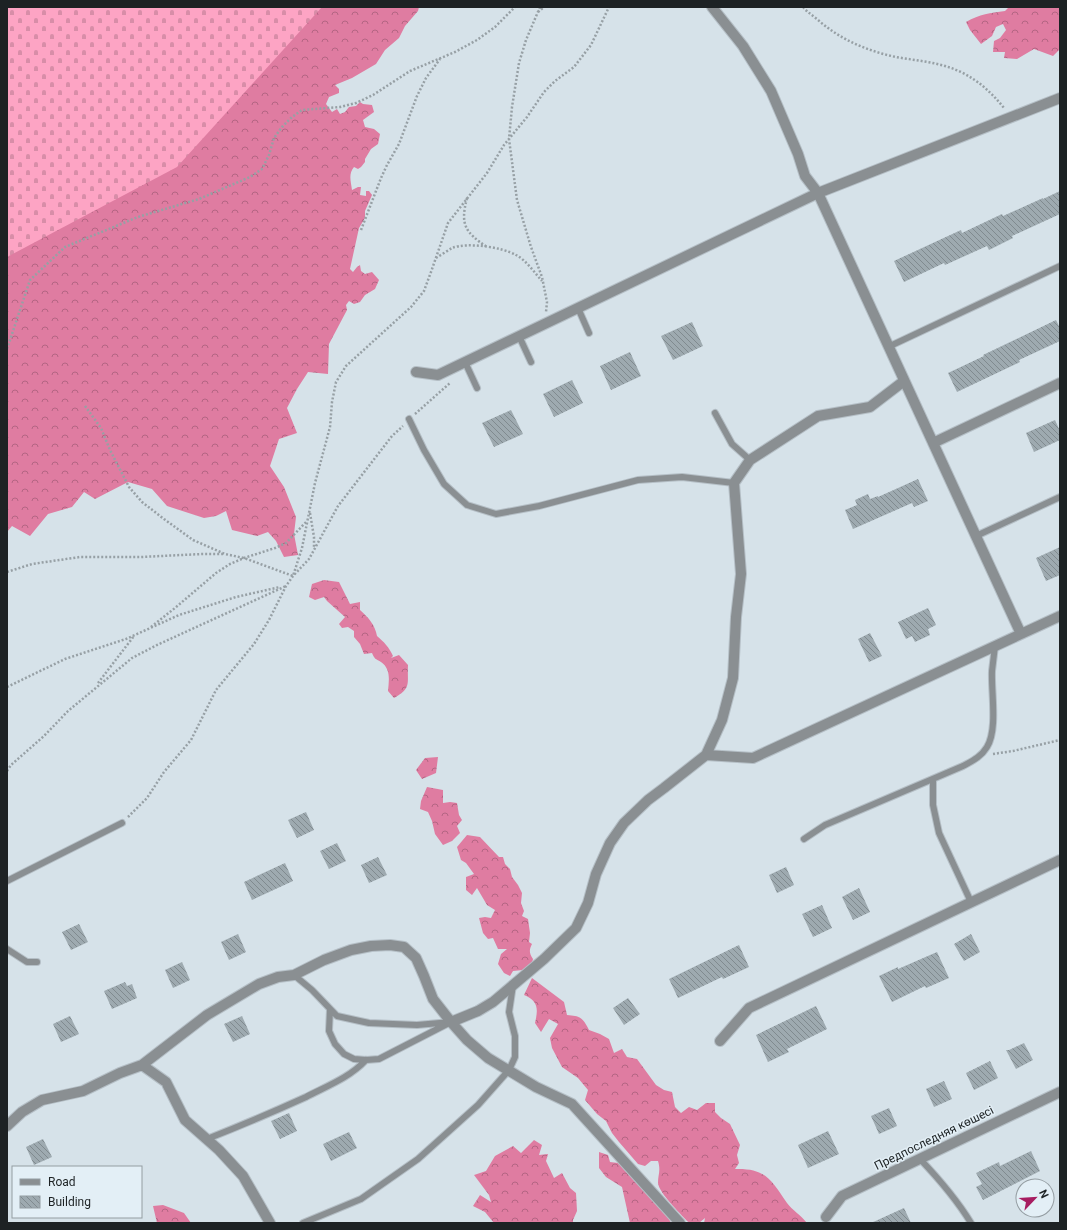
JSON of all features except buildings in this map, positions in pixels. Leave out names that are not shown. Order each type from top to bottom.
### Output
[{"type":"street","points":[[712,7],[743,46],[771,91],[798,154],[805,176],[818,193],[1021,634]]},
{"type":"street","points":[[416,372],[438,375],[818,193],[1060,98]]},
{"type":"street","points":[[451,1022],[478,1011],[493,1002],[544,959],[576,928],[588,902],[596,874],[604,855],[610,843],[624,823],[648,800],[706,755],[722,720],[733,678],[736,617],[741,574],[734,483],[750,460],[818,416],[870,407],[904,381]]},
{"type":"street","points":[[933,443],[1060,383]]},
{"type":"street","points":[[706,755],[753,758],[1060,616]]},
{"type":"street","points":[[720,1041],[749,1008],[1060,860]]},
{"type":"street","points":[[7,1126],[22,1112],[42,1100],[83,1091],[120,1073],[142,1065],[208,1015],[259,984],[278,977],[294,975],[324,960],[350,950],[371,946],[390,945],[404,947],[416,958],[433,998],[467,1040],[488,1058],[536,1086],[572,1104],[680,1223]]},
{"type":"street","points":[[142,1065],[166,1082],[185,1120],[207,1139],[243,1176],[270,1223]]},
{"type":"street","name":"Предпоследняя көшесі","points":[[826,1217],[842,1196],[1060,1092]]},
{"type":"lane","points":[[888,347],[1060,266]]},
{"type":"lane","points":[[578,308],[589,333]]},
{"type":"lane","points":[[519,336],[531,362]]},
{"type":"lane","points":[[462,363],[477,388]]},
{"type":"lane","points":[[715,413],[732,444],[750,460]]},
{"type":"lane","points":[[409,419],[424,450],[444,484],[467,505],[496,514],[539,506],[638,480],[682,477],[734,483]]},
{"type":"lane","points":[[976,536],[1060,497]]},
{"type":"lane","points":[[804,838],[825,825],[963,766],[981,756],[988,746],[992,731],[992,672],[996,646]]},
{"type":"lane","points":[[933,779],[933,806],[938,833],[971,902]]},
{"type":"lane","points":[[7,881],[122,823]]},
{"type":"lane","points":[[7,949],[27,962],[37,962]]},
{"type":"lane","points":[[294,975],[312,990],[337,1016],[369,1023],[417,1026],[451,1022]]},
{"type":"lane","points":[[302,1223],[362,1199],[418,1159],[478,1105],[509,1070],[516,1057],[515,1036],[509,1012],[513,985]]},
{"type":"lane","points":[[330,1009],[330,1031],[334,1044],[344,1054],[354,1058],[366,1060],[379,1059],[451,1022]]},
{"type":"lane","points":[[207,1139],[255,1120],[343,1079],[357,1069],[366,1060]]},
{"type":"lane","points":[[920,1158],[941,1181],[971,1223]]},
{"type":"path","points":[[7,349],[30,280],[65,247],[138,217],[199,200],[250,177],[262,169],[269,155],[274,138],[282,127],[302,110],[340,107],[356,103],[373,95],[410,71],[455,52],[477,40],[495,27],[515,7]]},
{"type":"path","points":[[540,7],[526,40],[519,63],[512,106],[509,139],[517,200],[543,283],[547,302],[544,324]]},
{"type":"path","points":[[537,12],[544,7]]},
{"type":"path","points":[[293,576],[302,548],[315,483],[330,427],[332,402],[336,382],[346,366],[411,307],[424,290],[448,223],[487,173],[509,139],[527,117],[544,92],[555,81],[574,67],[591,45],[609,7]]},
{"type":"path","points":[[803,7],[823,25],[845,39],[868,50],[896,57],[935,62],[960,71],[980,83],[993,95],[1011,117]]},
{"type":"path","points":[[361,230],[387,164],[399,144],[417,96],[426,78],[440,58]]},
{"type":"path","points":[[468,196],[464,212],[464,221],[468,230],[476,239],[488,247]]},
{"type":"path","points":[[436,258],[453,248],[470,246],[497,248],[516,255],[529,266],[543,283]]},
{"type":"path","points":[[122,823],[146,798],[164,772],[191,740],[216,690],[254,644],[269,620],[286,586],[308,559],[338,506],[392,436],[448,385],[458,373],[462,363]]},
{"type":"path","points":[[85,406],[101,428],[110,450],[129,487],[142,502],[193,540],[225,554],[244,558],[293,576]]},
{"type":"path","points":[[310,510],[314,548]]},
{"type":"path","points":[[145,630],[175,608],[216,573],[230,564],[244,558],[286,543],[308,520]]},
{"type":"path","points":[[7,572],[32,564],[80,557],[141,557],[225,554]]},
{"type":"path","points":[[7,686],[65,659],[126,640],[145,630],[186,613],[236,597],[286,586]]},
{"type":"path","points":[[7,771],[11,765],[44,736],[68,711],[132,658],[286,586]]},
{"type":"path","points":[[96,687],[135,635]]},
{"type":"path","points":[[981,756],[1013,751],[1060,740]]},
{"type":"green space","points":[[7,7],[322,7],[177,167],[7,257]]},
{"type":"green space","points":[[88,7],[419,7],[418,11],[405,26],[399,38],[385,50],[376,64],[352,78],[335,85],[339,89],[339,93],[329,97],[326,104],[332,112],[337,109],[340,114],[345,112],[349,107],[356,106],[360,102],[363,104],[372,105],[374,112],[363,120],[365,127],[374,129],[380,134],[378,144],[371,149],[361,167],[358,169],[354,167],[350,175],[352,190],[361,187],[360,195],[366,196],[366,191],[369,191],[372,195],[365,211],[365,218],[359,228],[350,269],[353,272],[360,265],[361,271],[365,274],[372,272],[379,280],[375,289],[365,295],[360,302],[354,304],[349,301],[346,305],[347,310],[329,344],[328,374],[308,372],[287,408],[297,433],[279,439],[270,466],[284,487],[296,517],[294,534],[298,555],[284,557],[276,541],[268,532],[257,536],[232,530],[226,511],[216,516],[204,518],[167,506],[152,489],[128,482],[95,499],[84,492],[72,507],[48,514],[30,536],[12,526],[7,532],[7,25]]},
{"type":"green space","points":[[1009,7],[1060,7],[1060,49],[1053,56],[1034,49],[1017,59],[1004,58],[1005,52],[993,52],[994,41],[1000,38],[1006,30],[1003,24],[996,27],[992,36],[981,44],[970,30],[966,22],[990,13],[1005,11]]},
{"type":"green space","points":[[324,580],[339,582],[350,604],[360,602],[360,610],[375,628],[377,636],[390,650],[393,656],[391,658],[399,655],[408,665],[408,681],[406,688],[394,698],[388,691],[388,671],[372,653],[364,654],[360,644],[354,637],[354,631],[348,627],[342,628],[339,624],[345,617],[324,597],[315,600],[309,597],[312,584]]},
{"type":"green space","points":[[438,757],[436,773],[422,779],[416,770],[425,758]]},
{"type":"green space","points":[[427,787],[443,790],[443,803],[457,803],[459,815],[462,820],[457,826],[460,833],[452,841],[443,845],[435,834],[428,812],[420,809],[421,801]]},
{"type":"green space","points":[[467,835],[480,837],[499,857],[503,857],[505,864],[510,869],[512,877],[522,893],[521,903],[524,911],[522,916],[528,919],[530,933],[529,942],[532,944],[530,952],[533,959],[531,967],[513,971],[510,976],[504,973],[498,964],[501,954],[507,949],[498,949],[493,938],[488,939],[483,933],[479,918],[491,918],[495,910],[487,905],[477,888],[472,895],[466,890],[466,877],[474,874],[466,863],[461,860],[457,847]]},
{"type":"green space","points":[[532,978],[564,1002],[567,1015],[581,1018],[589,1030],[609,1039],[614,1053],[622,1049],[627,1057],[637,1059],[656,1085],[664,1090],[672,1092],[675,1107],[681,1113],[689,1107],[697,1110],[706,1103],[715,1103],[715,1112],[730,1124],[740,1145],[737,1155],[739,1163],[735,1169],[754,1171],[767,1177],[789,1206],[807,1223],[704,1223],[705,1218],[699,1223],[690,1223],[687,1221],[659,1187],[658,1161],[651,1161],[645,1166],[638,1164],[612,1133],[606,1121],[597,1114],[585,1100],[588,1090],[578,1078],[562,1067],[552,1048],[550,1038],[558,1024],[549,1019],[541,1032],[535,1023],[537,1010],[535,1003],[529,997],[524,995]]},
{"type":"green space","points":[[534,1140],[542,1145],[539,1155],[548,1154],[546,1161],[554,1178],[562,1173],[570,1188],[576,1193],[577,1211],[573,1223],[494,1223],[485,1212],[473,1206],[480,1195],[491,1202],[489,1195],[474,1175],[486,1171],[495,1156],[513,1146],[521,1153]]},
{"type":"green space","points":[[599,1152],[608,1155],[610,1162],[618,1163],[635,1178],[651,1199],[663,1206],[671,1223],[630,1223],[622,1187],[606,1177],[599,1168]]},
{"type":"green space","points":[[163,1205],[184,1213],[191,1223],[157,1223],[153,1206]]}]
